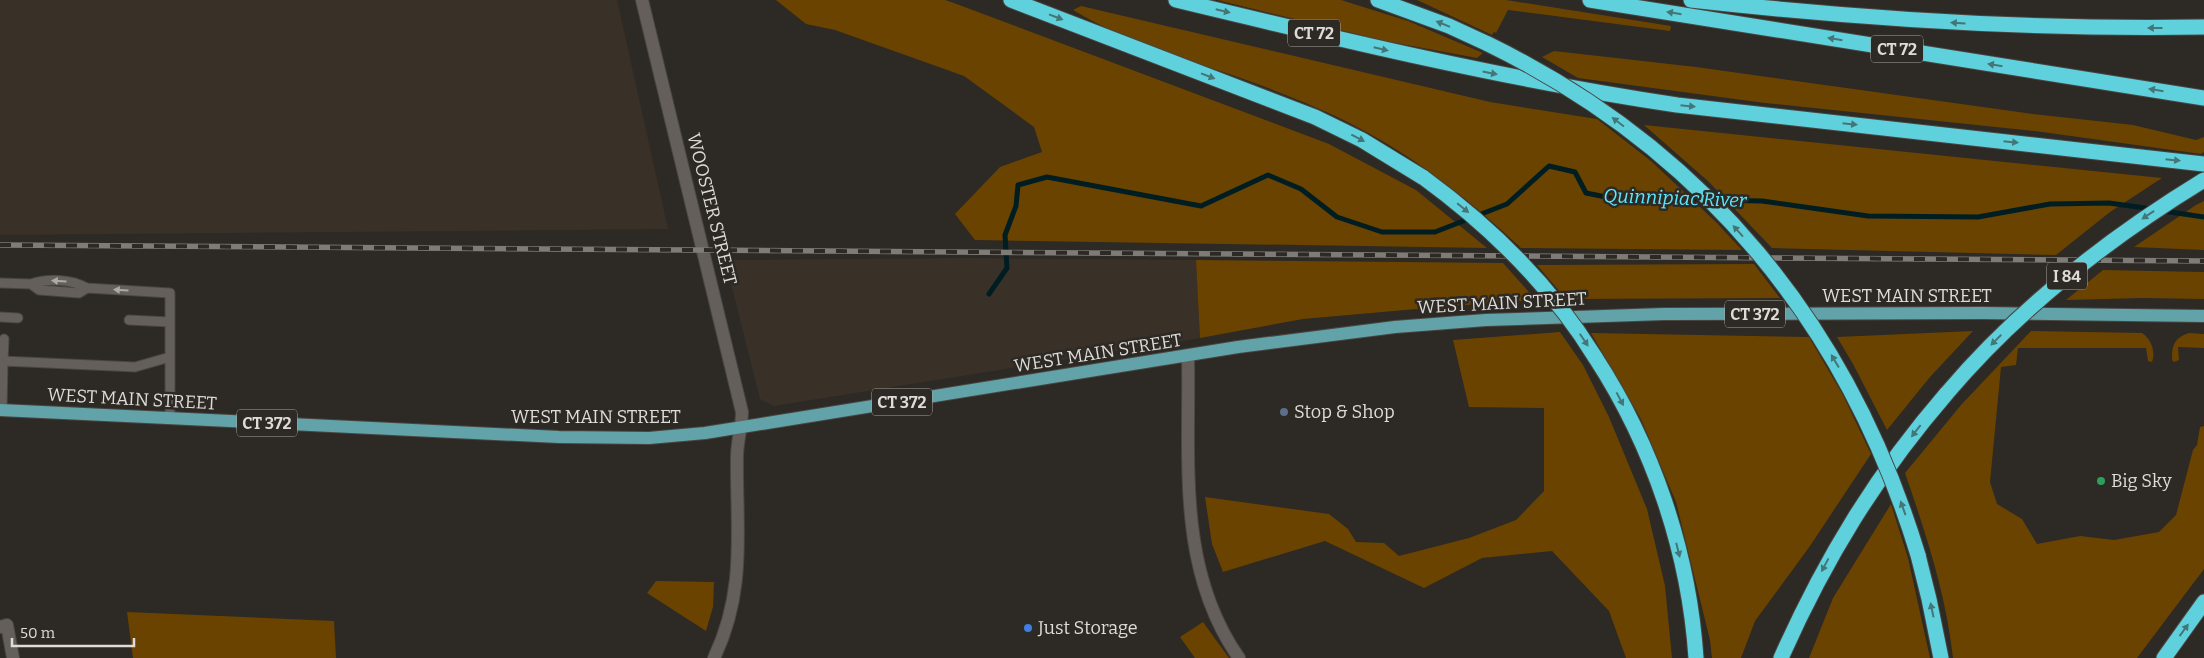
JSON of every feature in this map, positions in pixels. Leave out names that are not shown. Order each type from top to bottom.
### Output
[{"type":"highway","points":[[1011,0],[1315,117],[1376,148],[1424,178],[1467,210],[1514,254],[1563,310],[1595,357],[1634,426],[1666,506],[1688,592],[1696,658]]},
{"type":"highway","name":"CT 72","points":[[1176,0],[1470,68],[1614,95],[1677,105],[2204,164]]},
{"type":"highway","points":[[1378,0],[1433,20],[1488,44],[1561,84],[1628,130],[1700,191],[1759,254],[1809,319],[1852,390],[1885,462],[1918,555],[1941,658]]},
{"type":"highway","name":"CT 72","points":[[1590,0],[2204,98]]},
{"type":"highway","points":[[1691,0],[1946,22],[2092,28],[2204,27]]},
{"type":"highway","name":"I 84","points":[[1781,658],[1814,587],[1852,520],[1901,450],[1947,393],[2004,332],[2066,277],[2137,223],[2204,180]]},
{"type":"highway","points":[[2164,658],[2204,602]]},
{"type":"main road","name":"WEST MAIN STREET","points":[[1,410],[608,438],[682,436],[1188,356],[1395,327],[1580,316],[1983,313],[2204,316]]},
{"type":"street","name":"WOOSTER STREET","points":[[642,0],[740,396],[742,427],[737,455],[738,573],[730,615],[714,658]]},
{"type":"street","points":[[1188,356],[1190,518],[1194,552],[1210,606],[1239,658]]},
{"type":"street","points":[[4,626],[13,658]]},
{"type":"lane","points":[[0,283],[31,284],[39,290],[79,293],[87,288],[170,293],[170,418]]},
{"type":"lane","points":[[0,316],[18,318]]},
{"type":"lane","points":[[129,320],[170,322]]},
{"type":"lane","points":[[1,410],[4,339]]},
{"type":"lane","points":[[3,362],[135,367],[170,357]]},
{"type":"shaded area","points":[[0,0],[617,0],[668,229],[0,235]]},
{"type":"shaded area","points":[[776,0],[945,0],[954,3],[1329,144],[1416,190],[1487,248],[975,240],[955,214],[1000,167],[1042,152],[1034,127],[964,76],[835,30],[806,24]]},
{"type":"shaded area","points":[[1217,0],[1341,0],[1408,21],[1483,53],[1477,58],[1385,41]]},
{"type":"shaded area","points":[[1417,0],[1506,0],[1671,26],[1670,31],[1508,10],[1496,33],[1494,32],[1492,35]]},
{"type":"shaded area","points":[[1081,6],[1490,102],[1597,119],[1651,161],[1717,223],[1742,250],[1521,248],[1443,182],[1379,139],[1337,117],[1294,98],[1146,45],[1096,23],[1073,10]]},
{"type":"shaded area","points":[[1554,51],[1696,67],[2033,114],[2133,125],[2196,140],[2204,137],[2204,152],[2201,154],[2035,131],[1765,103],[1578,78],[1542,57]]},
{"type":"shaded area","points":[[1644,125],[2162,178],[2110,212],[2056,255],[1772,248],[1709,182]]},
{"type":"shaded area","points":[[2204,201],[2204,250],[2134,247],[2196,205]]},
{"type":"shaded area","points":[[966,258],[1196,260],[1200,338],[774,406],[760,399],[725,260]]},
{"type":"shaded area","points":[[1196,260],[1503,263],[1536,300],[1303,319],[1200,338]]},
{"type":"shaded area","points":[[1754,264],[1780,298],[1566,299],[1537,265]]},
{"type":"shaded area","points":[[2103,270],[2204,272],[2204,299],[2066,300]]},
{"type":"shaded area","points":[[1973,331],[1930,377],[1887,430],[1837,337]]},
{"type":"shaded area","points":[[2031,331],[2142,333],[2150,342],[2153,350],[2152,362],[2148,361],[2146,348],[2018,348],[2016,365],[2001,367],[1990,482],[1997,504],[2022,519],[2037,544],[2080,536],[2114,540],[2159,532],[2176,515],[2193,450],[2197,445],[2200,427],[2204,426],[2204,569],[2137,658],[1953,658],[1940,587],[1928,541],[1905,473],[1961,405]]},
{"type":"shaded area","points":[[1560,332],[1583,365],[1609,417],[1647,509],[1665,586],[1672,658],[1626,658],[1609,611],[1552,551],[1482,558],[1424,588],[1325,541],[1223,572],[1212,544],[1205,497],[1329,514],[1348,529],[1356,542],[1384,543],[1399,556],[1469,538],[1516,520],[1544,491],[1544,408],[1469,407],[1453,340]]},
{"type":"shaded area","points":[[1591,333],[1809,337],[1843,395],[1871,454],[1810,546],[1755,621],[1741,658],[1712,658],[1710,640],[1676,502],[1641,419]]},
{"type":"shaded area","points":[[2189,333],[2204,334],[2204,348],[2178,347],[2179,360],[2174,362],[2172,360],[2173,346],[2180,337]]},
{"type":"shaded area","points":[[1891,504],[1908,558],[1930,658],[1809,658],[1833,598]]},
{"type":"shaded area","points":[[656,581],[714,582],[713,607],[706,631],[647,593]]},
{"type":"shaded area","points":[[127,612],[334,621],[336,658],[133,658]]},
{"type":"shaded area","points":[[1203,622],[1229,658],[1195,658],[1180,637]]},
{"type":"waterway","name":"Quinnipiac River","points":[[989,294],[1007,268],[1005,235],[1016,206],[1018,185],[1047,177],[1201,206],[1268,175],[1301,189],[1337,217],[1382,232],[1435,232],[1507,204],[1549,166],[1575,172],[1586,193],[1611,198],[1705,200]]},
{"type":"waterway","name":"Quinnipiac River","points":[[1713,200],[1762,201],[1868,216],[1978,217],[2050,204],[2109,203],[2152,209]]},
{"type":"waterway","name":"Quinnipiac River","points":[[2163,211],[2204,217]]},
{"type":"railway","points":[[0,245],[2204,261]]},
{"type":"place","name":"Stop & Shop","points":[[1284,412]]},
{"type":"place","name":"Big Sky","points":[[2101,481]]},
{"type":"place","name":"Just Storage","points":[[1028,628]]}]
